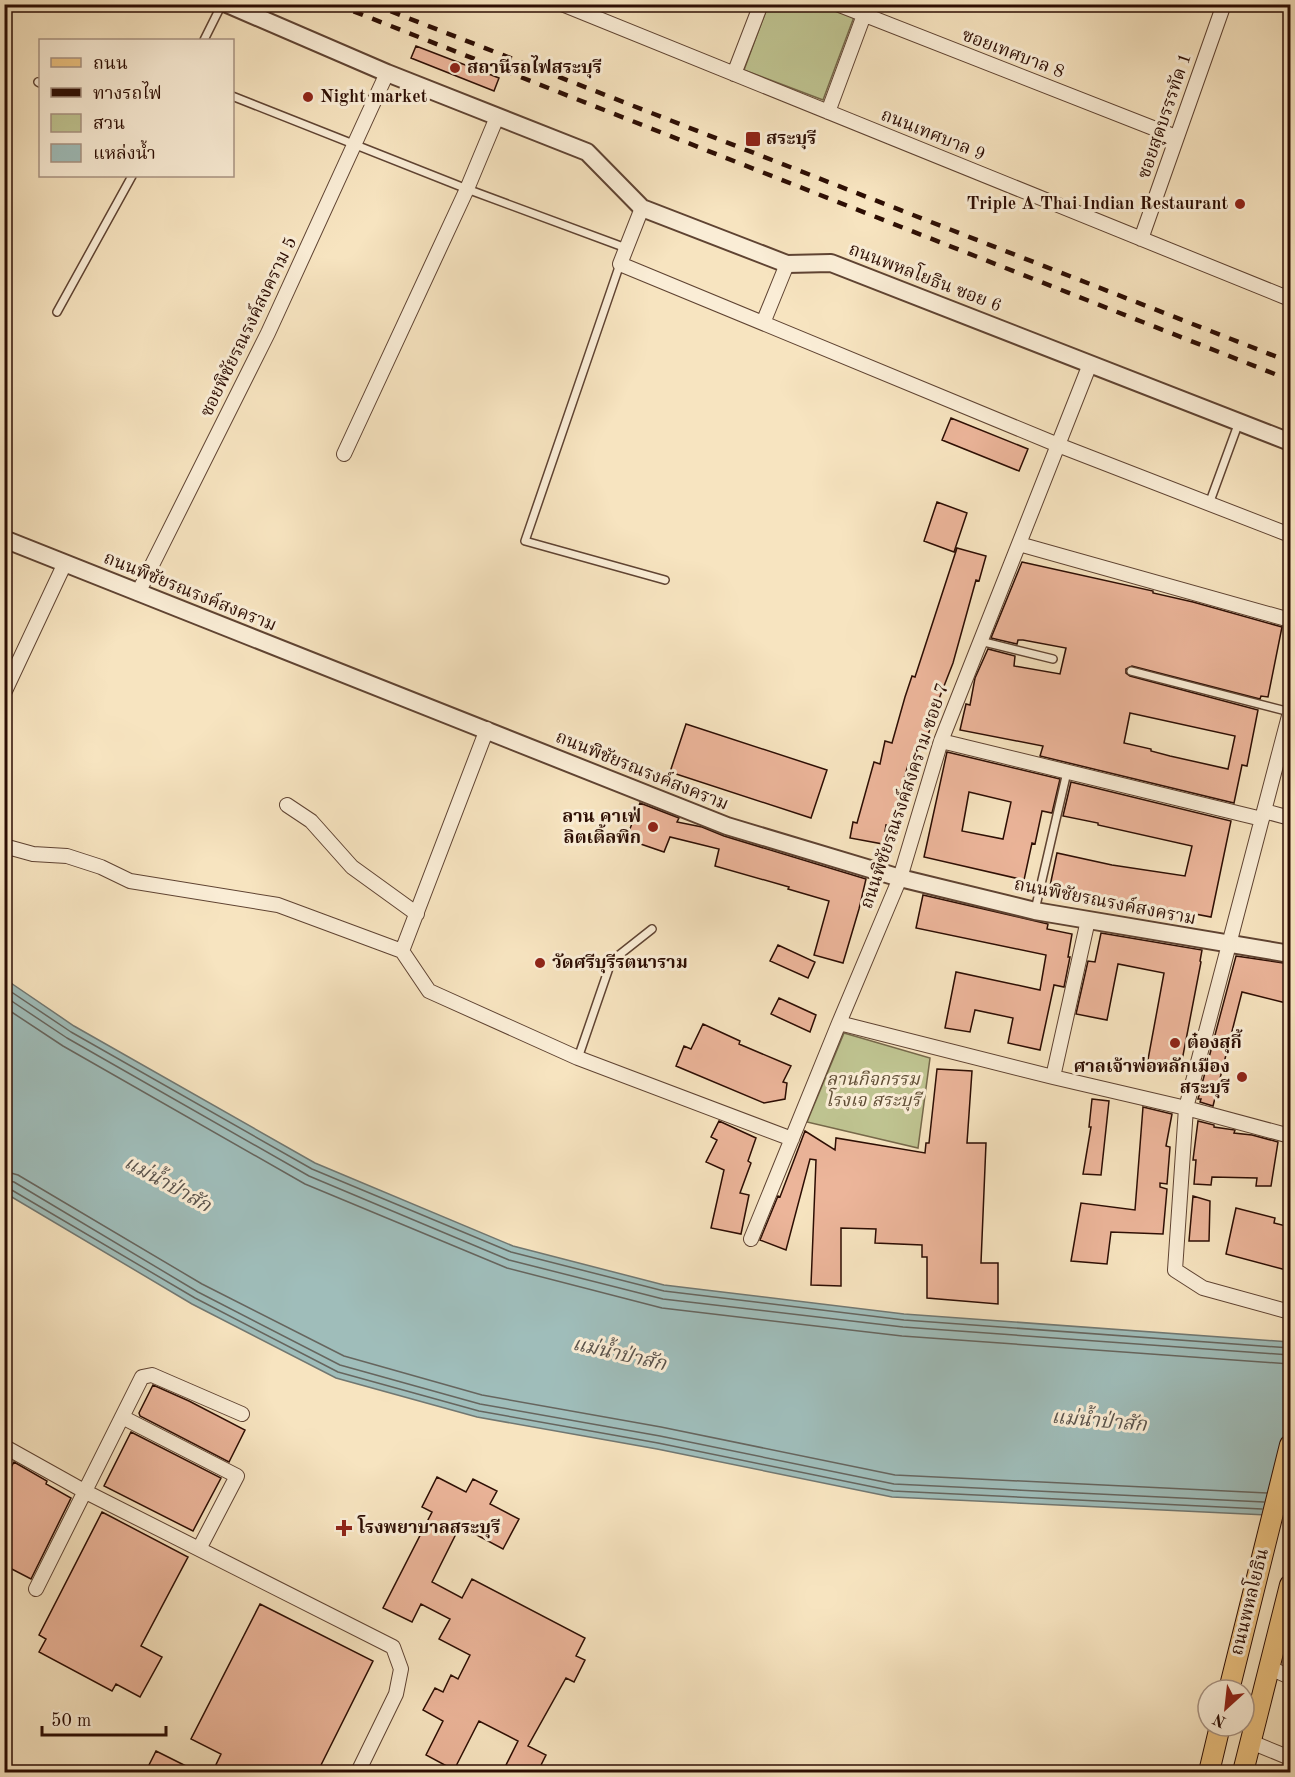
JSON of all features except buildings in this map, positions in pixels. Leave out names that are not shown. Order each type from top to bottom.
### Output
[{"type":"main road","name":"ถนนพหลโยธิน","points":[[1232,1678],[1290,1445]]},
{"type":"main road","name":"ถนนพหลโยธิน","points":[[1243,1773],[1290,1585]]},
{"type":"main road","points":[[1209,1773],[1217,1738]]},
{"type":"street","name":"ถนนพหลโยธิน ซอย 6","points":[[225,4],[387,73],[587,153],[642,208],[787,264],[831,263],[1290,442]]},
{"type":"street","name":"ถนนเทศบาล 9","points":[[562,4],[1290,299]]},
{"type":"street","points":[[734,74],[761,4]]},
{"type":"street","name":"ซอยเทศบาล 8","points":[[837,4],[1176,137]]},
{"type":"street","name":"ซอยสุดบรรรทัด 1","points":[[1142,239],[1224,4]]},
{"type":"street","points":[[828,112],[864,15]]},
{"type":"street","name":"ซอยพิชัยรณรงค์สงคราม 5","points":[[138,593],[268,333],[387,73]]},
{"type":"street","points":[[344,454],[497,117]]},
{"type":"street","points":[[642,208],[620,264],[1058,445],[1290,535]]},
{"type":"street","points":[[763,323],[787,264]]},
{"type":"street","name":"ถนนพิชัยรณรงค์สงคราม ซอย 7","points":[[751,1239],[838,1023],[900,878],[941,741],[1090,364]]},
{"type":"street","name":"ถนนพิชัยรณรงค์สงคราม","points":[[4,539],[727,826],[900,878],[1035,911],[1290,954]]},
{"type":"street","points":[[1019,544],[1290,620]]},
{"type":"street","points":[[4,693],[65,563]]},
{"type":"street","points":[[1290,712],[1186,1108],[1175,1270],[1203,1288],[1290,1312]]},
{"type":"street","points":[[402,951],[487,729]]},
{"type":"street","points":[[941,741],[1067,772],[1263,815],[1290,818]]},
{"type":"street","points":[[287,805],[311,821],[352,867],[417,914]]},
{"type":"street","points":[[4,846],[33,854],[67,856],[101,867],[130,881],[278,905],[402,951],[429,991],[578,1058],[792,1139]]},
{"type":"street","points":[[1053,1077],[1088,920]]},
{"type":"street","points":[[838,1023],[1186,1108],[1290,1136]]},
{"type":"street","points":[[36,1589],[142,1377],[152,1375],[242,1414]]},
{"type":"street","points":[[122,1417],[237,1476],[199,1549]]},
{"type":"street","points":[[7,1448],[84,1491],[393,1647],[401,1669],[396,1694],[358,1773]]},
{"type":"street","points":[[1270,1668],[1290,1677]]},
{"type":"street","points":[[1251,1742],[1290,1758]]},
{"type":"lane","points":[[205,39],[225,4]]},
{"type":"lane","points":[[234,97],[466,189],[626,248]]},
{"type":"lane","points":[[57,312],[131,177]]},
{"type":"lane","points":[[620,264],[525,541],[665,580]]},
{"type":"lane","points":[[1209,504],[1239,422]]},
{"type":"lane","points":[[980,641],[1053,659]]},
{"type":"lane","points":[[1131,671],[1290,712]]},
{"type":"lane","points":[[1035,911],[1067,772]]},
{"type":"lane","points":[[578,1058],[610,965],[614,959],[652,929]]},
{"type":"green space","points":[[768,5],[823,5],[854,17],[823,100],[744,70]]},
{"type":"green space","name":"ลานกิจกรรม โรงเจ สระบุรี","points":[[844,1033],[930,1058],[918,1148],[807,1122]]},
{"type":"water","name":"แม่น้ำป่าสัก","points":[[5,979],[74,1026],[315,1163],[513,1246],[664,1285],[904,1314],[1290,1342],[1290,1516],[892,1497],[657,1449],[477,1417],[336,1378],[192,1304],[5,1193]]},
{"type":"railway","points":[[335,4],[1290,380]]},
{"type":"railway","points":[[372,4],[1290,362]]},
{"type":"place","name":"สถานีรถไฟสระบุรี","points":[[455,68]]},
{"type":"place","name":"Night market","points":[[308,97]]},
{"type":"place","name":"สระบุรี","points":[[753,139]]},
{"type":"place","name":"Triple A Thai Indian Restaurant","points":[[1240,204]]},
{"type":"place","name":"ลาน คาเฟ่ ลิตเติ้ลพิก","points":[[653,827]]},
{"type":"place","name":"วัดศรีบุรีรตนาราม","points":[[540,963]]},
{"type":"place","name":"ต๋องสุกี้","points":[[1175,1043]]},
{"type":"place","name":"ศาลเจ้าพ่อหลักเมือง สระบุรี","points":[[1242,1077]]},
{"type":"place","name":"โรงพยาบาลสระบุรี","points":[[344,1528]]}]
